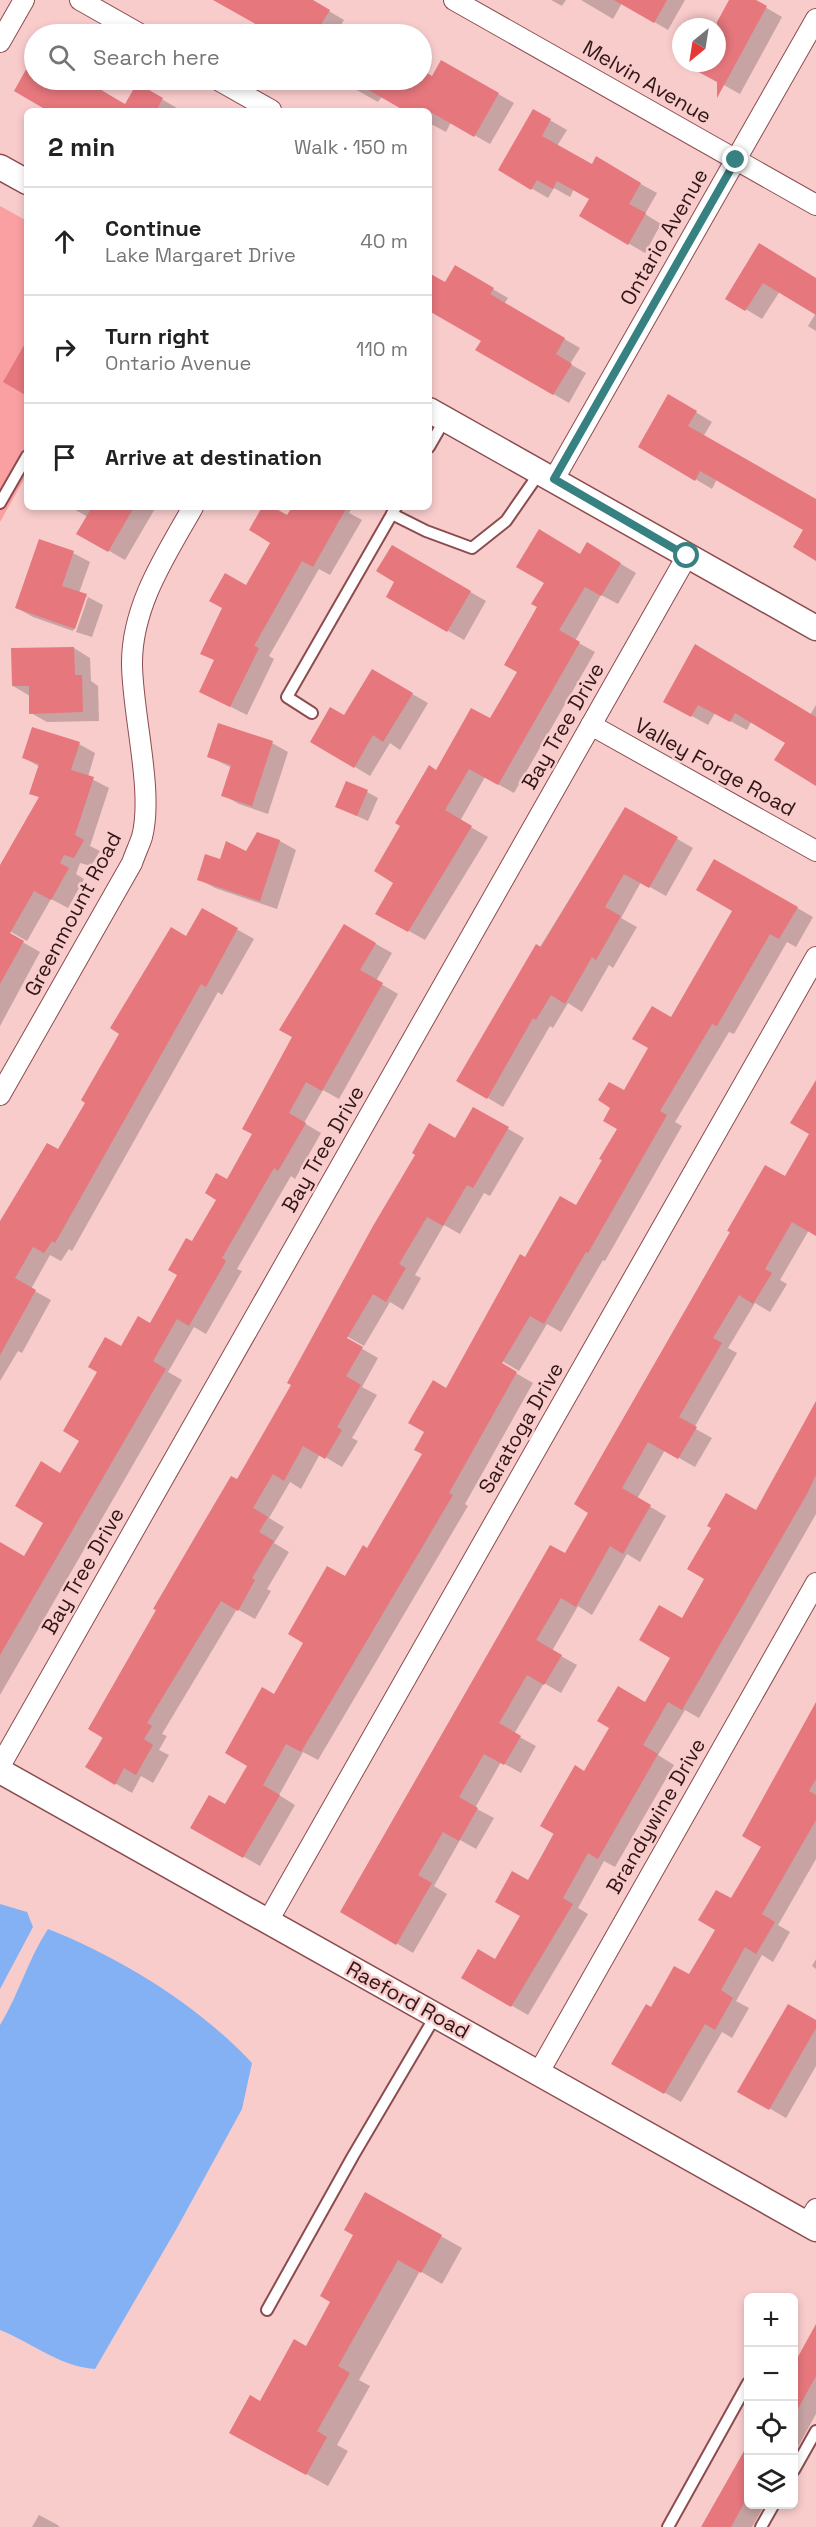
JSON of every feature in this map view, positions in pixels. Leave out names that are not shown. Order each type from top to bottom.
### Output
[{"type":"street","points":[[0,42],[24,0]]},
{"type":"street","points":[[80,0],[122,24]]},
{"type":"street","name":"Melvin Avenue","points":[[454,0],[816,205]]},
{"type":"street","name":"Ontario Avenue","points":[[547,476],[736,160],[816,19]]},
{"type":"street","points":[[236,90],[267,108]]},
{"type":"street","points":[[0,167],[24,180]]},
{"type":"street","points":[[437,414],[816,628]]},
{"type":"street","name":"Greenmount Road","points":[[0,1095],[132,863],[142,837],[145,808],[132,663],[136,623],[151,582],[192,510]]},
{"type":"street","name":"Bay Tree Drive","points":[[0,1766],[687,556]]},
{"type":"street","name":"Valley Forge Road","points":[[591,725],[816,851]]},
{"type":"street","name":"Saratoga Drive","points":[[268,1921],[816,957]]},
{"type":"street","name":"Brandywine Drive","points":[[539,2073],[816,1583]]},
{"type":"street","name":"Raeford Road","points":[[0,1771],[539,2073],[813,2221]]},
{"type":"lane","points":[[432,435],[437,414]]},
{"type":"lane","points":[[0,503],[24,461]]},
{"type":"lane","points":[[312,713],[287,697],[394,510],[426,531],[472,548],[506,521],[547,476]]},
{"type":"lane","points":[[267,2310],[353,2156],[436,2015]]},
{"type":"lane","points":[[668,2527],[744,2390]]},
{"type":"lane","points":[[798,2463],[816,2431]]},
{"type":"lane","points":[[761,2527],[772,2509]]},
{"type":"shaded area","points":[[0,206],[24,219],[24,479],[0,522]]},
{"type":"water","points":[[0,1904],[27,1912],[33,1927],[0,1989]]},
{"type":"water","points":[[48,1929],[103,1954],[157,1985],[208,2022],[252,2063],[242,2109],[177,2228],[95,2369],[57,2359],[0,2330],[0,2025]]},
{"type":"building","points":[[213,0],[313,0],[330,10],[321,24],[255,24]]},
{"type":"building","points":[[614,0],[667,0],[654,23]]},
{"type":"building","points":[[729,0],[756,0],[767,6],[717,98],[717,82],[699,72],[726,72],[726,18],[719,18]]},
{"type":"building","points":[[441,60],[499,93],[474,137],[432,113],[432,108],[400,108],[368,90],[432,90],[432,76]]},
{"type":"building","points":[[24,73],[24,90],[101,90],[125,104],[133,90],[149,90],[163,98],[158,108],[43,108],[14,91]]},
{"type":"building","points":[[533,109],[551,119],[542,136],[592,164],[596,156],[641,183],[629,204],[646,213],[628,245],[579,216],[589,199],[557,181],[553,189],[537,180],[531,190],[498,170]]},
{"type":"building","points":[[759,243],[816,278],[816,315],[763,283],[745,311],[725,299]]},
{"type":"building","points":[[455,265],[494,288],[490,294],[565,338],[556,354],[572,364],[553,395],[475,350],[481,341],[432,313],[432,275],[445,282]]},
{"type":"building","points":[[24,345],[24,394],[3,382]]},
{"type":"building","points":[[668,394],[697,411],[688,426],[816,499],[816,561],[793,547],[803,530],[700,471],[695,481],[638,447]]},
{"type":"building","points":[[90,510],[132,510],[108,552],[76,534]]},
{"type":"building","points":[[260,510],[278,510],[287,515],[290,510],[345,510],[313,567],[302,561],[254,646],[259,648],[230,707],[199,692],[214,660],[200,654],[222,608],[209,601],[225,573],[246,585],[270,543],[249,530]]},
{"type":"building","points":[[539,529],[580,554],[587,542],[621,563],[601,596],[585,587],[559,630],[580,642],[498,785],[469,769],[445,810],[472,826],[408,932],[375,914],[393,883],[374,871],[400,826],[395,823],[429,765],[436,770],[471,708],[490,718],[517,672],[504,665],[537,607],[531,604],[544,583],[516,567]]},
{"type":"building","points":[[39,539],[74,551],[62,586],[87,594],[75,629],[15,608]]},
{"type":"building","points":[[392,545],[471,591],[447,632],[386,597],[394,582],[376,571]]},
{"type":"building","points":[[695,644],[816,717],[816,786],[774,760],[785,743],[735,713],[730,722],[698,705],[691,717],[663,702]]},
{"type":"building","points":[[74,647],[75,675],[82,675],[83,712],[29,714],[29,686],[12,686],[11,648]]},
{"type":"building","points":[[372,669],[413,693],[383,742],[373,735],[354,768],[310,742],[330,707],[344,715]]},
{"type":"building","points":[[218,723],[273,741],[252,806],[221,796],[231,765],[207,757]]},
{"type":"building","points":[[32,727],[80,742],[71,770],[94,777],[75,835],[84,840],[74,858],[64,855],[60,863],[69,868],[51,900],[34,891],[10,933],[24,941],[0,984],[0,865],[39,797],[29,794],[39,764],[22,758]]},
{"type":"building","points":[[346,781],[368,790],[357,816],[335,807]]},
{"type":"building","points":[[625,807],[678,837],[649,888],[624,874],[605,907],[621,916],[596,960],[592,957],[565,1004],[551,995],[536,1020],[533,1018],[487,1099],[456,1081],[536,944],[541,947]]},
{"type":"building","points":[[257,832],[280,840],[260,901],[197,880],[205,854],[220,859],[226,841],[246,851]]},
{"type":"building","points":[[714,859],[798,907],[779,939],[770,934],[717,1026],[712,1024],[660,1111],[667,1115],[588,1253],[586,1252],[544,1324],[530,1316],[502,1363],[517,1372],[449,1493],[453,1495],[301,1752],[286,1744],[263,1785],[280,1795],[243,1858],[190,1828],[209,1795],[225,1804],[247,1766],[225,1753],[262,1687],[274,1694],[303,1643],[288,1634],[327,1566],[345,1576],[363,1545],[367,1548],[422,1454],[414,1450],[424,1432],[408,1423],[433,1380],[446,1388],[520,1254],[525,1257],[560,1196],[576,1205],[602,1160],[599,1159],[617,1129],[603,1121],[610,1108],[598,1100],[609,1082],[624,1090],[648,1048],[632,1039],[652,1006],[671,1017],[732,911],[696,890]]},
{"type":"building","points":[[202,908],[238,928],[206,987],[201,984],[55,1243],[52,1241],[44,1253],[33,1247],[15,1278],[36,1290],[0,1355],[0,1221],[47,1143],[58,1149],[85,1103],[81,1100],[119,1034],[110,1028],[171,927],[186,936]]},
{"type":"building","points":[[344,924],[376,943],[360,970],[383,983],[322,1091],[306,1082],[289,1113],[306,1123],[278,1171],[274,1168],[222,1258],[226,1261],[189,1326],[177,1319],[153,1361],[166,1369],[0,1655],[0,1542],[24,1556],[43,1523],[15,1506],[41,1461],[60,1473],[79,1441],[63,1431],[97,1372],[88,1367],[105,1337],[121,1346],[138,1316],[150,1323],[177,1275],[168,1270],[186,1238],[192,1241],[216,1200],[205,1193],[216,1173],[227,1179],[252,1134],[242,1129],[292,1037],[279,1030]]},
{"type":"building","points":[[816,1080],[816,1236],[792,1222],[765,1269],[772,1273],[753,1304],[739,1295],[713,1338],[722,1343],[679,1417],[697,1427],[678,1459],[648,1442],[622,1488],[651,1505],[623,1554],[610,1546],[576,1607],[561,1598],[536,1640],[562,1655],[544,1685],[527,1675],[499,1723],[521,1736],[504,1765],[484,1754],[459,1797],[478,1808],[459,1841],[443,1832],[418,1875],[432,1883],[396,1945],[340,1912],[550,1545],[565,1553],[588,1513],[574,1504],[730,1232],[727,1231],[765,1165],[785,1176],[809,1134],[790,1123]]},
{"type":"building","points":[[473,1107],[509,1127],[473,1188],[467,1185],[443,1226],[427,1217],[399,1264],[406,1268],[386,1302],[373,1294],[347,1338],[363,1347],[346,1376],[361,1385],[337,1427],[342,1430],[325,1459],[303,1446],[284,1481],[273,1474],[253,1508],[268,1517],[259,1532],[274,1541],[252,1578],[255,1580],[238,1611],[221,1601],[147,1723],[152,1726],[144,1739],[153,1745],[136,1775],[124,1768],[115,1785],[85,1767],[103,1738],[88,1729],[195,1537],[231,1476],[237,1479],[291,1385],[287,1383],[373,1226],[415,1155],[412,1153],[429,1123],[455,1138]]},
{"type":"building","points":[[816,1401],[816,1475],[807,1494],[682,1710],[668,1702],[643,1745],[658,1754],[598,1859],[588,1853],[563,1898],[573,1904],[511,2007],[461,1978],[478,1949],[495,1959],[520,1916],[495,1902],[512,1871],[528,1880],[554,1834],[540,1826],[575,1765],[584,1771],[609,1728],[597,1721],[618,1686],[645,1702],[670,1658],[639,1640],[659,1605],[682,1618],[704,1579],[687,1569],[711,1528],[707,1526],[726,1493],[756,1510]]},
{"type":"building","points":[[816,1702],[816,1779],[809,1791],[816,1795],[816,1820],[762,1914],[775,1922],[756,1954],[745,1947],[721,1990],[733,1998],[715,2030],[705,2024],[664,2094],[611,2064],[646,2004],[651,2007],[674,1966],[689,1974],[715,1930],[698,1920],[716,1890],[731,1898],[761,1847],[742,1836]]},
{"type":"building","points":[[788,2004],[816,2020],[816,2028],[769,2110],[737,2092]]},
{"type":"building","points":[[365,2192],[442,2235],[421,2273],[398,2260],[338,2366],[350,2373],[317,2431],[327,2437],[306,2475],[229,2433],[250,2395],[260,2401],[294,2339],[306,2346],[330,2302],[320,2296],[353,2235],[344,2230]]},
{"type":"building","points":[[816,2324],[816,2376],[798,2409],[798,2401],[798,2357]]},
{"type":"building","points":[[744,2451],[744,2503],[731,2527],[701,2527]]},
{"type":"route","points":[[687,556],[554,479],[736,160]]}]
